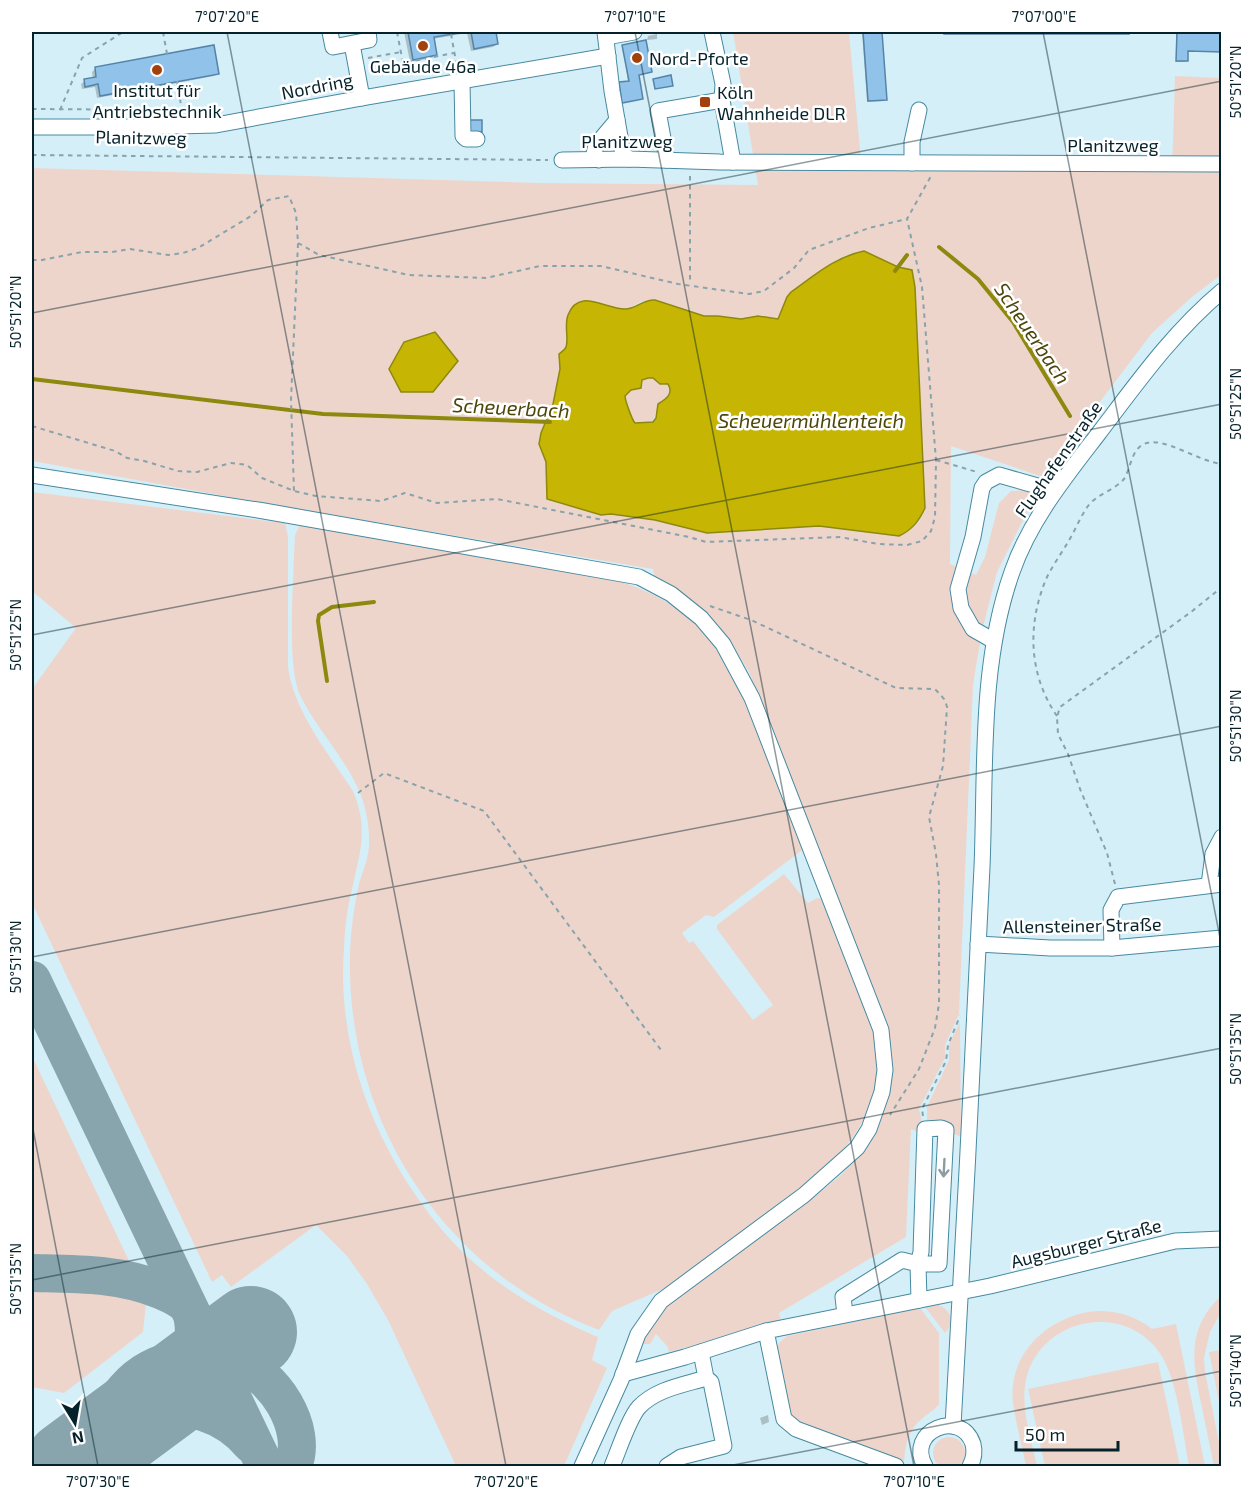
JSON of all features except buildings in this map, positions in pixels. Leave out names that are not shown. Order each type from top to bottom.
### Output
[{"type":"street","points":[[330,32],[333,47],[369,40],[368,32]]},
{"type":"street","points":[[711,32],[723,84],[722,100],[733,162]]},
{"type":"street","points":[[629,159],[623,154],[605,34],[636,34]]},
{"type":"street","points":[[352,44],[362,98]]},
{"type":"street","name":"Nordring","points":[[32,127],[216,125],[608,56]]},
{"type":"street","points":[[462,81],[463,136],[466,139],[477,139]]},
{"type":"street","points":[[667,160],[658,111],[722,100]]},
{"type":"street","points":[[912,163],[912,142],[919,110]]},
{"type":"street","points":[[599,160],[594,154],[596,145],[617,120]]},
{"type":"street","name":"Planitzweg","points":[[562,160],[1221,164]]},
{"type":"street","name":"Flughafenstraße","points":[[953,1426],[978,944],[988,683],[994,641],[1005,592],[1013,568],[1055,491],[1170,341],[1221,291]]},
{"type":"street","points":[[32,475],[601,569],[639,578],[671,594],[701,618],[723,644],[752,698],[881,1030],[885,1070],[882,1092],[871,1124],[857,1148],[804,1195],[661,1301],[638,1334],[582,1467]]},
{"type":"street","points":[[994,641],[973,629],[961,608],[957,589],[973,537],[982,488],[986,482],[999,475],[1055,491]]},
{"type":"street","points":[[1112,948],[1111,910],[1118,897],[1215,885],[1213,854],[1221,837]]},
{"type":"street","name":"Allensteiner Straße","points":[[978,944],[1050,948],[1112,948],[1221,938]]},
{"type":"street","points":[[919,1300],[918,1264],[921,1252],[925,1129]]},
{"type":"street","name":"Augsburger Straße","points":[[623,1374],[766,1331],[990,1286],[1175,1241],[1221,1239]]},
{"type":"street","points":[[845,1314],[843,1297],[902,1260],[918,1264]]},
{"type":"street","points":[[766,1331],[784,1419],[796,1430],[896,1467]]},
{"type":"street","points":[[667,1467],[681,1457],[724,1446],[711,1382],[706,1378],[700,1352]]},
{"type":"street","points":[[612,1467],[637,1409],[665,1390],[706,1378]]},
{"type":"street","points":[[925,1467],[921,1452],[922,1443],[927,1435],[944,1426],[953,1426],[964,1431],[971,1439],[975,1450],[970,1467]]},
{"type":"path","points":[[52,127],[82,58],[123,32]]},
{"type":"path","points":[[163,32],[167,54]]},
{"type":"path","points":[[397,32],[403,63],[454,53]]},
{"type":"path","points":[[451,34],[456,66]]},
{"type":"path","points":[[355,60],[401,52]]},
{"type":"path","points":[[177,81],[185,126]]},
{"type":"path","points":[[32,109],[182,110]]},
{"type":"path","name":"Planitzweg","points":[[32,155],[562,160]]},
{"type":"path","points":[[690,161],[690,286]]},
{"type":"path","points":[[32,426],[115,451],[127,458],[178,471],[197,472],[231,463],[248,465],[262,478],[294,491],[316,495],[381,501],[405,493],[437,503],[497,500],[706,542],[840,537],[878,544],[907,545],[922,541],[931,531],[935,517],[936,460],[921,287],[907,219],[938,163]]},
{"type":"path","points":[[32,260],[82,252],[112,252],[130,249],[168,255],[183,253],[198,248],[251,216],[268,200],[288,196],[296,213],[298,243],[291,400],[294,491]]},
{"type":"path","points":[[298,243],[318,255],[409,274],[486,278],[540,266],[601,266],[690,286],[749,294],[764,291],[794,268],[810,250],[869,228],[907,219]]},
{"type":"path","points":[[1057,717],[1044,693],[1038,674],[1034,654],[1034,625],[1048,576],[1088,506],[1123,480],[1134,453],[1143,444],[1156,442],[1167,444],[1194,457],[1221,464]]},
{"type":"path","points":[[936,460],[994,477]]},
{"type":"path","points":[[1118,897],[1107,853],[1058,734],[1057,717],[1060,707],[1191,612],[1221,587]]},
{"type":"path","points":[[686,607],[696,601],[751,620],[896,688],[935,689],[945,700],[947,707],[943,766],[929,817],[939,885],[938,1012],[928,1048],[908,1089],[887,1119],[880,1125],[871,1124]]},
{"type":"path","points":[[358,793],[384,773],[484,811],[661,1050]]},
{"type":"path","points":[[925,1129],[922,1109],[946,1061]]},
{"type":"shaded area","points":[[733,32],[849,32],[862,171],[1172,172],[1175,76],[1221,78],[1221,275],[1193,296],[1152,333],[1043,477],[951,446],[950,564],[976,575],[985,557],[999,503],[1011,491],[1038,490],[997,572],[976,666],[973,686],[959,1014],[945,1045],[945,1058],[919,1109],[923,1126],[922,1134],[911,1129],[906,1237],[779,1313],[781,1322],[669,1352],[667,1346],[656,1334],[650,1344],[640,1344],[665,1307],[823,1190],[841,1175],[864,1149],[891,1058],[887,1031],[872,987],[749,672],[729,639],[655,579],[653,569],[268,504],[32,461],[32,168],[540,183],[758,185]],"holes":[[[864,251],[898,267],[912,270],[915,287],[925,508],[919,521],[908,531],[819,526],[707,533],[655,520],[611,514],[601,515],[547,499],[546,462],[541,433],[553,404],[560,369],[559,357],[566,347],[567,315],[602,303],[628,309],[640,302],[655,300],[704,316],[741,319],[758,316],[779,319],[791,292],[836,260]]]},
{"type":"shaded area","points":[[653,378],[663,385],[668,384],[670,394],[656,412],[653,422],[635,423],[625,396],[631,390],[641,387],[642,380]]},
{"type":"shaded area","points":[[32,492],[285,523],[288,537],[288,667],[292,684],[297,700],[314,732],[353,791],[361,817],[362,840],[346,926],[343,988],[347,1028],[356,1067],[368,1104],[403,1176],[451,1240],[483,1270],[519,1296],[538,1308],[598,1337],[592,1360],[607,1368],[564,1466],[456,1466],[388,1320],[347,1256],[316,1225],[231,1287],[222,1275],[212,1282],[32,903],[32,689],[76,628],[32,591]]},
{"type":"shaded area","points":[[300,525],[600,575],[644,590],[680,611],[696,624],[724,658],[740,686],[805,848],[714,917],[706,915],[682,933],[689,943],[693,941],[753,1020],[773,1005],[717,929],[717,925],[784,874],[808,903],[817,898],[825,899],[873,1026],[878,1061],[873,1096],[859,1127],[839,1156],[826,1169],[665,1288],[612,1311],[599,1330],[543,1304],[493,1269],[449,1228],[413,1181],[385,1129],[365,1072],[353,1013],[350,943],[357,892],[369,846],[367,816],[362,798],[347,768],[300,695],[293,666],[295,535]]},
{"type":"shaded area","points":[[960,1022],[961,1137],[927,1122],[927,1107],[949,1060],[949,1044]]},
{"type":"shaded area","points":[[32,1056],[130,1263],[119,1260],[32,1256]]},
{"type":"shaded area","points":[[32,1287],[90,1289],[133,1297],[146,1303],[143,1332],[64,1393],[32,1387]]},
{"type":"shaded area","points":[[1221,1296],[1221,1312],[1210,1332],[1204,1358],[1221,1453],[1221,1466],[1214,1466],[1196,1377],[1195,1348],[1202,1321]]},
{"type":"shaded area","points":[[938,1305],[943,1307],[951,1317],[950,1325],[945,1333],[925,1307]]},
{"type":"shaded area","points":[[920,1308],[939,1333],[939,1404],[911,1432],[904,1464],[806,1429],[789,1414],[776,1350],[779,1343],[787,1336]]},
{"type":"shaded area","points":[[1096,1311],[1126,1315],[1152,1329],[1176,1324],[1205,1466],[1189,1466],[1176,1394],[1161,1355],[1146,1338],[1128,1327],[1108,1323],[1088,1323],[1068,1329],[1050,1340],[1036,1356],[1027,1376],[1025,1410],[1037,1466],[1026,1466],[1013,1403],[1013,1385],[1017,1368],[1024,1353],[1048,1329],[1079,1314]]},
{"type":"shaded area","points":[[1222,1350],[1221,1411],[1209,1352]]},
{"type":"shaded area","points":[[1158,1362],[1180,1466],[1045,1466],[1028,1389]]},
{"type":"shaded area","points":[[949,1437],[960,1442],[965,1453],[960,1464],[949,1469],[938,1464],[933,1453],[938,1442]]},
{"type":"water","name":"Scheuermühlenteich","points":[[864,251],[898,267],[912,270],[915,287],[925,508],[918,521],[908,531],[899,536],[819,526],[707,533],[655,520],[611,514],[601,515],[547,499],[546,462],[539,444],[553,404],[560,369],[559,354],[566,347],[568,315],[579,302],[593,302],[625,309],[655,300],[704,316],[741,319],[758,316],[778,319],[791,292],[826,267]],"holes":[[[653,378],[660,384],[668,384],[670,393],[658,404],[656,418],[653,422],[635,423],[625,396],[631,390],[641,388],[642,380]]]},
{"type":"water","points":[[435,332],[458,361],[433,392],[401,392],[389,369],[404,342]]},
{"type":"waterway","name":"Scheuerbach","points":[[939,247],[978,279],[1013,322],[1070,416]]},
{"type":"waterway","name":"Scheuerbach","points":[[895,271],[907,255]]},
{"type":"waterway","name":"Scheuerbach","points":[[32,379],[323,414],[550,422]]},
{"type":"waterway","points":[[327,681],[319,615],[332,607],[374,602]]},
{"type":"taxiway","points":[[32,980],[265,1466]]},
{"type":"taxiway","points":[[32,1273],[113,1277],[129,1280],[160,1290],[185,1304],[191,1312],[193,1324],[192,1352],[183,1372],[165,1396]]},
{"type":"taxiway","points":[[70,1466],[117,1399],[135,1379],[158,1365],[191,1358],[235,1362],[249,1368],[274,1389],[292,1419],[296,1435],[297,1451],[293,1466]]},
{"type":"taxiway","points":[[123,1427],[148,1414],[162,1410],[190,1409],[204,1412],[230,1425],[251,1444]]},
{"type":"runway","points":[[70,1466],[251,1332]]},
{"type":"place","name":"Gebäude 46a","points":[[423,46]]},
{"type":"place","name":"Nord-Pforte","points":[[637,58]]},
{"type":"place","name":"Institut für Antriebstechnik","points":[[157,70]]},
{"type":"place","name":"Köln Wahnheide DLR","points":[[705,102]]}]
